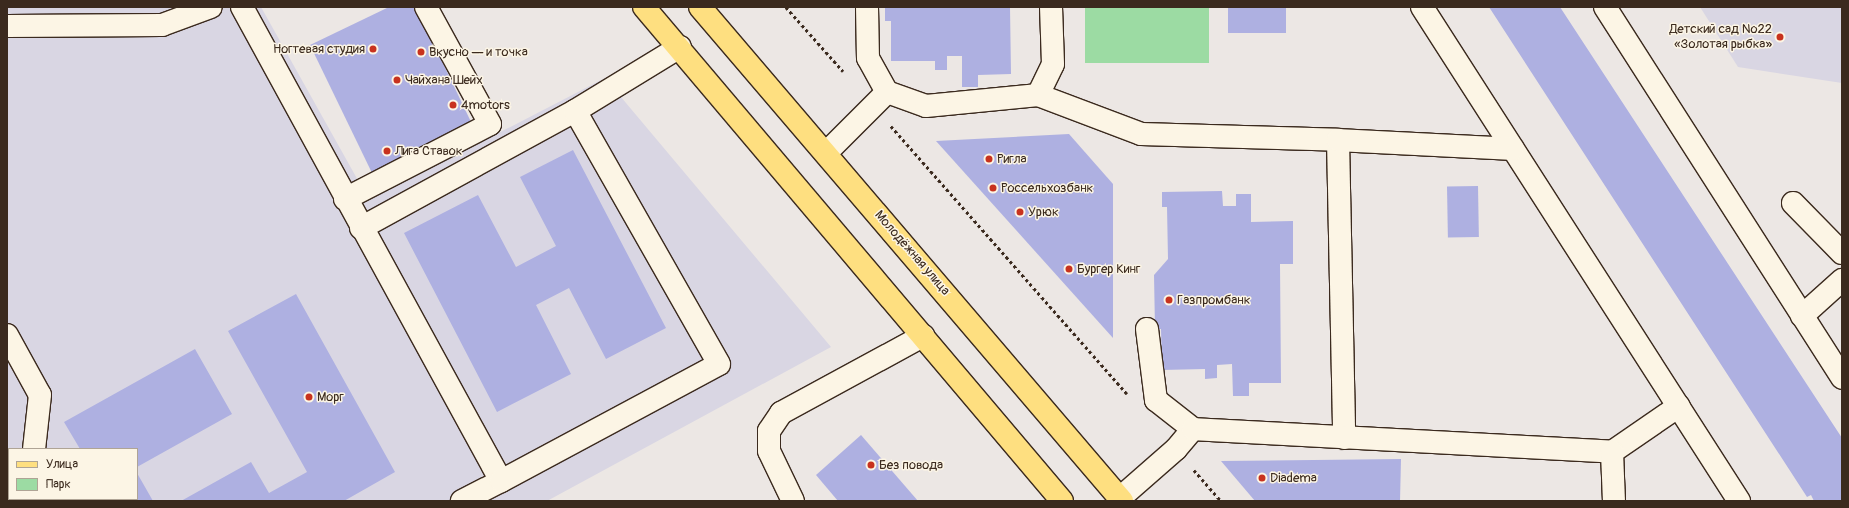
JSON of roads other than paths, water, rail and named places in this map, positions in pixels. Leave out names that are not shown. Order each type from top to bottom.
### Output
[{"type":"main road","points":[[644,7],[680,47],[1062,501]]},
{"type":"main road","name":"Молодёжная улица","points":[[700,7],[1121,499]]},
{"type":"lane","points":[[7,26],[162,25],[211,7]]},
{"type":"lane","points":[[242,7],[361,228],[501,481]]},
{"type":"lane","points":[[346,199],[490,124],[426,7]]},
{"type":"lane","points":[[867,7],[868,58],[880,99]]},
{"type":"lane","points":[[1038,95],[1053,64],[1051,7]]},
{"type":"lane","points":[[1422,7],[1739,501]]},
{"type":"lane","points":[[1605,7],[1842,378]]},
{"type":"lane","points":[[361,228],[575,111],[680,47]]},
{"type":"lane","points":[[880,99],[926,106],[1038,95],[1141,134],[1338,140],[1513,149]]},
{"type":"lane","points":[[826,153],[880,99]]},
{"type":"lane","points":[[462,501],[719,364],[575,111]]},
{"type":"lane","points":[[1338,140],[1344,438]]},
{"type":"lane","points":[[1792,203],[1842,253]]},
{"type":"lane","points":[[1802,316],[1842,280]]},
{"type":"lane","points":[[1147,330],[1156,400],[1193,429],[1612,452],[1679,406]]},
{"type":"lane","points":[[7,335],[40,395],[34,448]]},
{"type":"lane","points":[[793,501],[769,450],[769,431],[781,413],[923,336]]},
{"type":"lane","points":[[1121,499],[1176,449],[1193,429]]},
{"type":"lane","points":[[1612,452],[1614,501]]},
{"type":"place","name":"Детский сад №22 «Золотая рыбка»","points":[[1780,37]]},
{"type":"place","name":"Ногтевая студия","points":[[373,49]]},
{"type":"place","name":"Вкусно — и точка","points":[[421,52]]},
{"type":"place","name":"Чайхана Шейх","points":[[397,80]]},
{"type":"place","name":"4motors","points":[[453,105]]},
{"type":"place","name":"Лига Ставок","points":[[387,151]]},
{"type":"place","name":"Ригла","points":[[989,159]]},
{"type":"place","name":"Россельхозбанк","points":[[993,188]]},
{"type":"place","name":"Урюк","points":[[1020,212]]},
{"type":"place","name":"Бургер Кинг","points":[[1069,269]]},
{"type":"place","name":"Газпромбанк","points":[[1169,300]]},
{"type":"place","name":"Морг","points":[[309,397]]},
{"type":"place","name":"Без повода","points":[[871,465]]},
{"type":"place","name":"Diadema","points":[[1262,478]]}]
